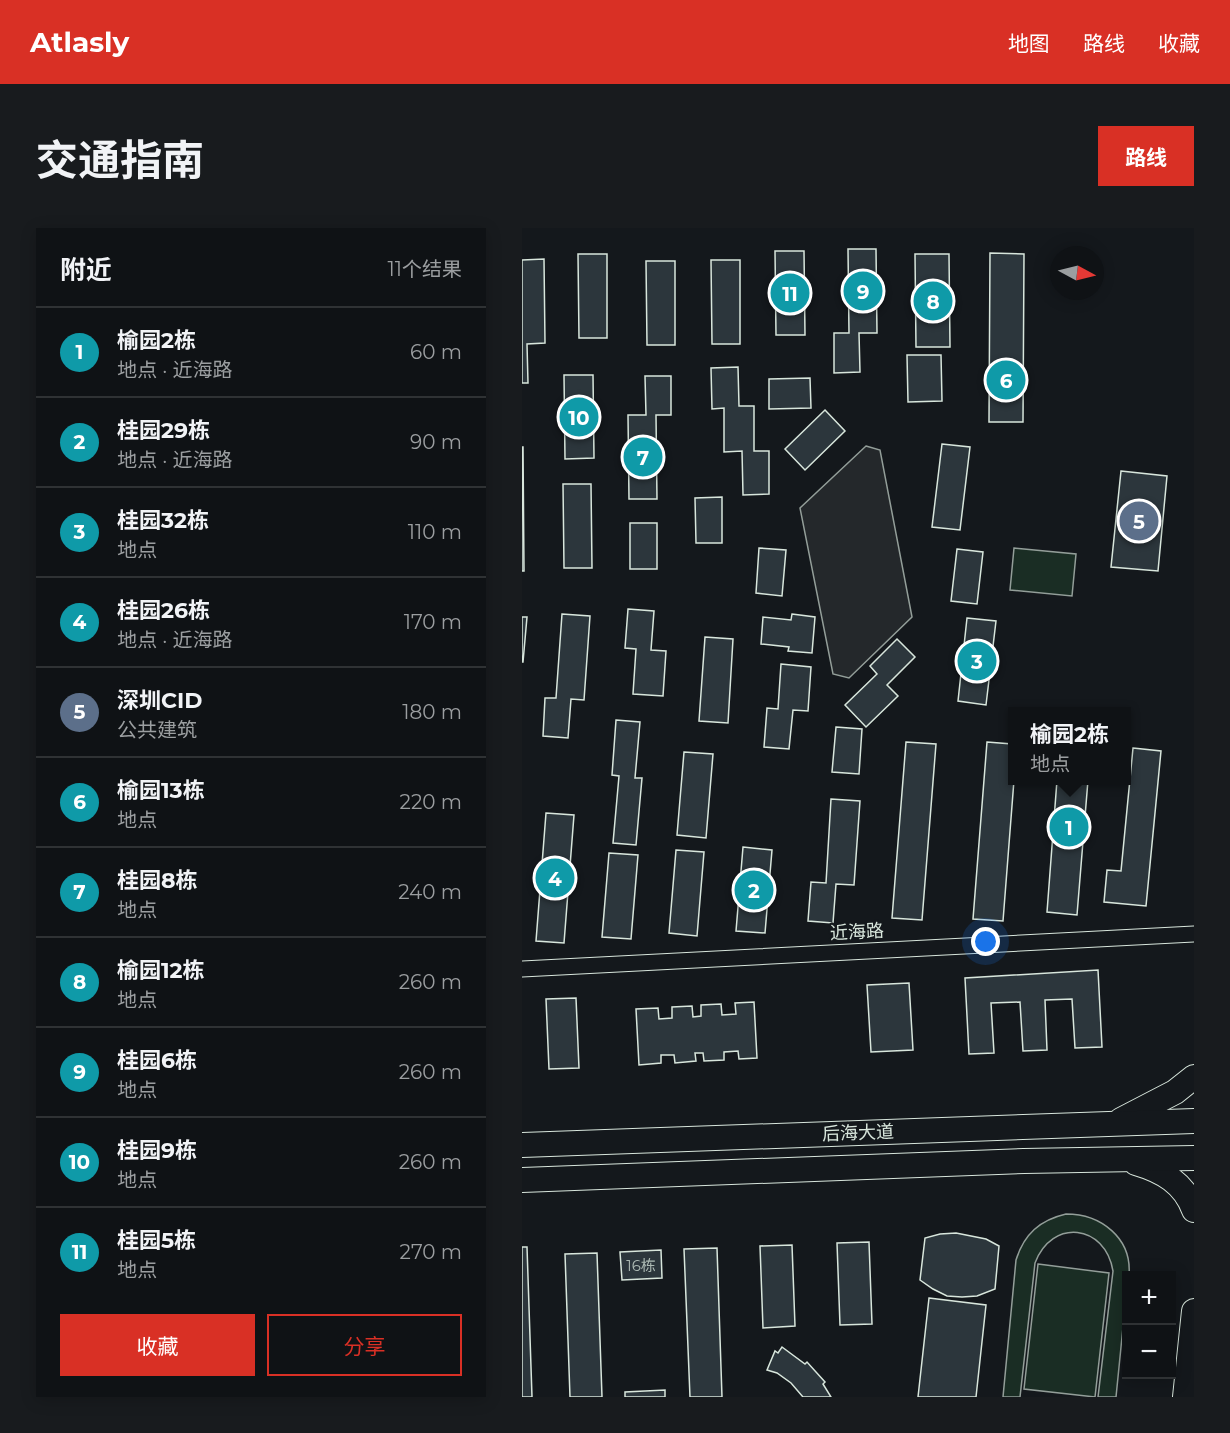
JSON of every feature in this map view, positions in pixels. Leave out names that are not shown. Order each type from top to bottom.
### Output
[{"type":"main road","points":[[1113,1123],[1174,1092],[1194,1077]]},
{"type":"main road","name":"后海大道","points":[[522,1145],[1194,1121]]},
{"type":"main road","name":"后海大道","points":[[522,1180],[1024,1161],[1194,1158]]},
{"type":"main road","points":[[1122,1159],[1158,1170],[1178,1183],[1194,1210]]},
{"type":"main road","points":[[1185,1397],[1194,1311]]},
{"type":"street","name":"近海路","points":[[522,969],[1194,934]]},
{"type":"green space","points":[[1014,548],[1076,554],[1072,596],[1010,590]]},
{"type":"green space","points":[[1066,1214],[1079,1215],[1102,1224],[1120,1239],[1129,1262],[1129,1271],[1122,1271],[1122,1337],[1116,1397],[1098,1397],[1113,1271],[1108,1255],[1100,1244],[1089,1236],[1065,1233],[1053,1239],[1043,1248],[1035,1263],[1020,1397],[1003,1397],[1016,1260],[1028,1236],[1041,1224]]},
{"type":"green space","points":[[1038,1264],[1109,1273],[1095,1397],[1024,1389]]},
{"type":"shaded area","points":[[866,446],[880,450],[912,617],[849,678],[833,674],[800,508]]},
{"type":"building","points":[[848,249],[876,249],[877,333],[859,333],[860,372],[834,373],[834,333],[849,333]]},
{"type":"building","points":[[775,251],[804,251],[805,335],[776,335]]},
{"type":"building","points":[[990,253],[1024,254],[1023,422],[989,422]]},
{"type":"building","points":[[578,254],[607,254],[607,338],[579,338]]},
{"type":"building","points":[[915,254],[949,254],[950,347],[916,347]]},
{"type":"building","points":[[544,259],[545,343],[527,344],[528,383],[522,383],[522,260]]},
{"type":"building","points":[[711,260],[740,260],[740,344],[712,344]]},
{"type":"building","points":[[646,261],[675,261],[675,345],[647,345]]},
{"type":"building","points":[[907,355],[941,355],[942,401],[908,402]]},
{"type":"building","points":[[738,367],[739,406],[754,406],[754,451],[769,451],[769,494],[743,495],[742,451],[724,452],[724,408],[712,409],[711,368]]},
{"type":"building","points":[[564,375],[593,375],[594,458],[565,459]]},
{"type":"building","points":[[645,376],[671,376],[671,415],[656,415],[657,499],[629,499],[628,415],[646,415]]},
{"type":"building","points":[[810,378],[811,408],[769,409],[769,379]]},
{"type":"building","points":[[825,410],[845,431],[805,470],[785,449]]},
{"type":"building","points":[[942,444],[970,447],[960,530],[932,527]]},
{"type":"building","points":[[523,447],[524,571],[522,571]]},
{"type":"building","points":[[1121,471],[1167,476],[1158,571],[1111,567]]},
{"type":"building","points":[[563,484],[591,484],[592,568],[564,568]]},
{"type":"building","points":[[722,497],[722,543],[696,543],[695,498]]},
{"type":"building","points":[[630,523],[657,523],[657,569],[630,569]]},
{"type":"building","points":[[759,548],[786,550],[782,596],[756,593]]},
{"type":"building","points":[[957,549],[983,552],[977,604],[951,601]]},
{"type":"building","points":[[628,609],[654,611],[651,650],[666,651],[663,696],[633,694],[636,649],[625,648]]},
{"type":"building","points":[[562,614],[590,616],[584,700],[571,699],[568,738],[543,736],[545,698],[556,698]]},
{"type":"building","points":[[792,614],[815,617],[812,653],[788,651],[789,647],[761,644],[763,617],[791,620]]},
{"type":"building","points":[[522,617],[527,617],[523,662],[522,662]]},
{"type":"building","points":[[967,618],[996,621],[986,705],[958,701]]},
{"type":"building","points":[[705,637],[733,639],[728,723],[699,721]]},
{"type":"building","points":[[897,639],[915,657],[887,685],[898,696],[866,727],[845,705],[877,674],[870,666]]},
{"type":"building","points":[[781,664],[811,667],[808,711],[793,710],[789,749],[764,747],[767,708],[778,709]]},
{"type":"building","points":[[616,720],[640,722],[635,778],[642,778],[636,845],[613,843],[619,776],[612,775]]},
{"type":"building","points":[[836,727],[862,729],[859,774],[832,772]]},
{"type":"building","points":[[906,742],[936,744],[922,920],[892,918]]},
{"type":"building","points":[[987,742],[1008,744],[1008,785],[1014,785],[1003,921],[973,919]]},
{"type":"building","points":[[1133,748],[1161,751],[1146,906],[1104,902],[1107,870],[1121,871]]},
{"type":"building","points":[[684,752],[713,754],[706,838],[677,835]]},
{"type":"building","points":[[1057,785],[1088,785],[1077,915],[1047,912]]},
{"type":"building","points":[[831,799],[860,801],[854,885],[836,884],[833,923],[808,921],[811,882],[826,883]]},
{"type":"building","points":[[546,813],[574,815],[564,943],[536,941]]},
{"type":"building","points":[[743,847],[772,850],[765,933],[736,931]]},
{"type":"building","points":[[676,850],[704,852],[697,936],[669,933]]},
{"type":"building","points":[[609,853],[638,855],[631,939],[602,937]]},
{"type":"building","points":[[1098,970],[1102,1047],[1075,1048],[1072,999],[1045,1000],[1047,1050],[1023,1051],[1020,1002],[991,1003],[994,1053],[969,1054],[965,978]]},
{"type":"building","points":[[909,983],[913,1050],[871,1052],[867,985]]},
{"type":"building","points":[[576,998],[579,1068],[549,1069],[546,999]]},
{"type":"building","points":[[754,1002],[757,1058],[739,1059],[738,1051],[724,1052],[724,1060],[704,1061],[703,1053],[695,1053],[696,1061],[675,1063],[674,1055],[661,1055],[661,1063],[639,1065],[636,1009],[658,1008],[659,1019],[672,1018],[672,1007],[692,1006],[693,1017],[701,1016],[701,1005],[721,1004],[722,1015],[736,1014],[735,1003]]},
{"type":"building","points":[[956,1233],[986,1239],[999,1246],[995,1289],[977,1296],[947,1296],[920,1280],[925,1238]]},
{"type":"building","points":[[869,1242],[872,1324],[840,1325],[837,1243]]},
{"type":"building","points":[[792,1245],[795,1326],[763,1328],[760,1246]]},
{"type":"building","points":[[522,1247],[527,1247],[532,1397],[522,1397]]},
{"type":"building","points":[[717,1248],[722,1397],[690,1397],[684,1249]]},
{"type":"building","points":[[661,1250],[662,1278],[622,1280],[620,1252]]},
{"type":"building","points":[[597,1253],[602,1397],[570,1397],[565,1254]]},
{"type":"building","points":[[929,1298],[986,1305],[976,1397],[918,1397]]},
{"type":"building","points":[[782,1347],[805,1364],[807,1362],[825,1382],[823,1384],[831,1397],[803,1397],[791,1383],[777,1373],[767,1370],[775,1351],[778,1353]]},
{"type":"building","points":[[665,1390],[665,1397],[625,1397],[625,1392]]},
{"type":"place","name":"桂园6栋","points":[[863,291]]},
{"type":"place","name":"桂园5栋","points":[[790,293]]},
{"type":"place","name":"榆园12栋","points":[[933,301]]},
{"type":"place","name":"榆园13栋","points":[[1006,380]]},
{"type":"place","name":"桂园9栋","points":[[579,417]]},
{"type":"place","name":"桂园8栋","points":[[643,457]]},
{"type":"place","name":"深圳CID","points":[[1139,521]]},
{"type":"place","name":"桂园32栋","points":[[977,661]]},
{"type":"place","name":"榆园2栋","points":[[1069,827]]},
{"type":"place","name":"桂园26栋","points":[[555,878]]},
{"type":"place","name":"桂园29栋","points":[[754,890]]}]
